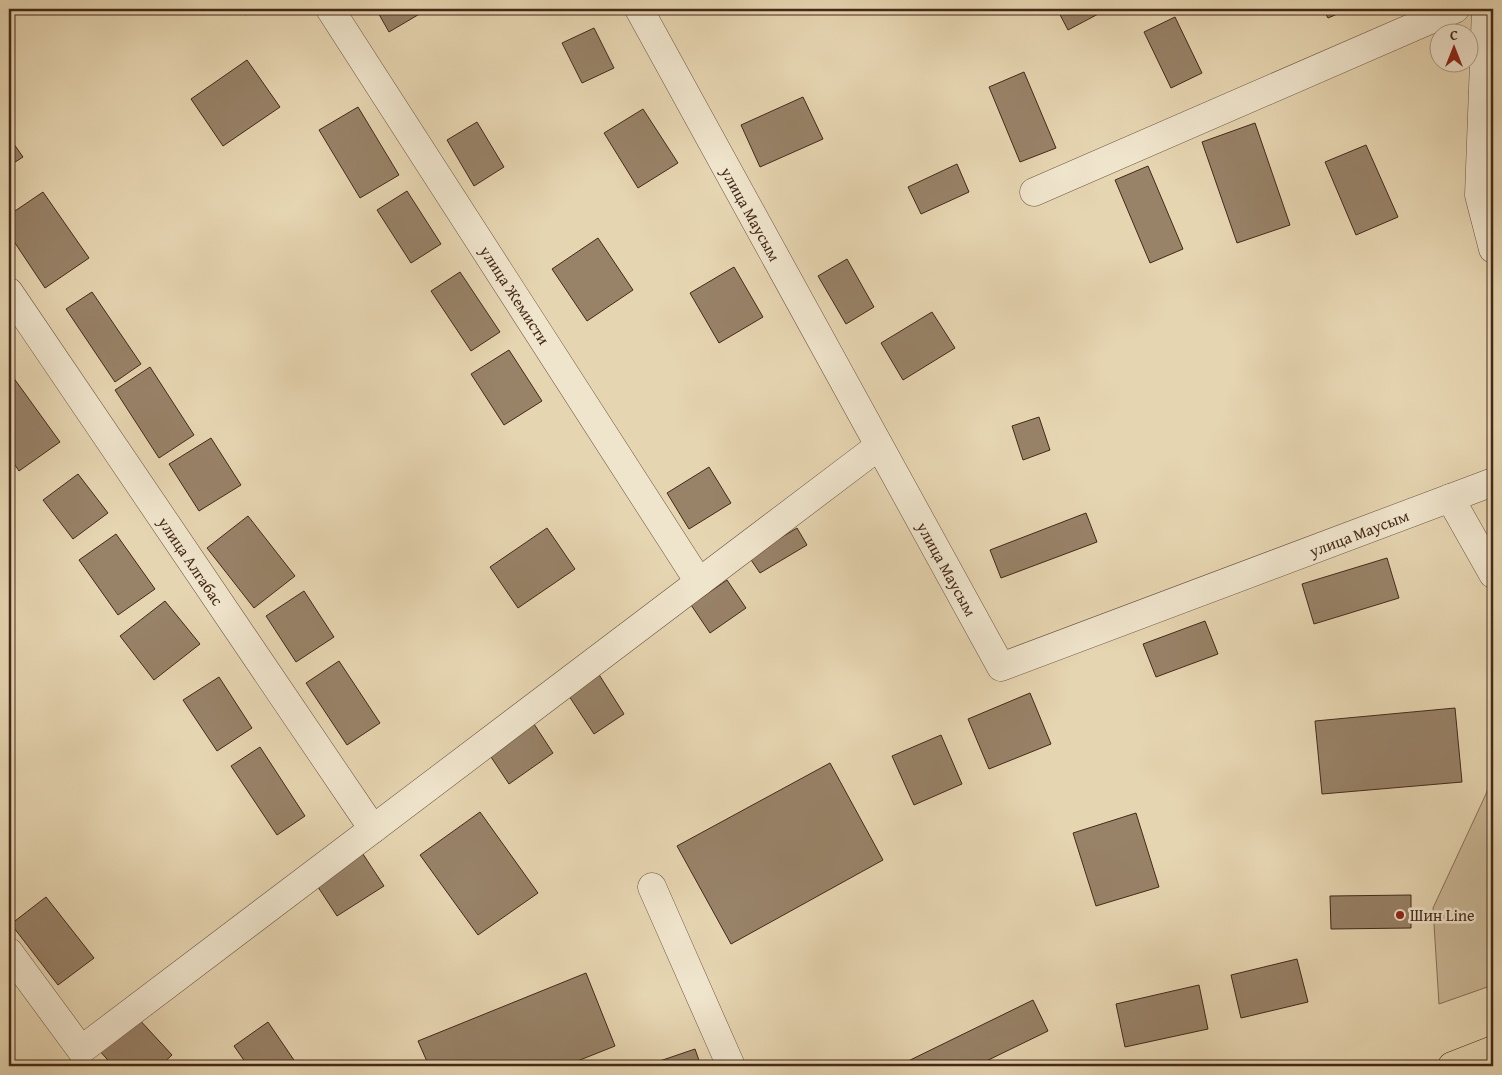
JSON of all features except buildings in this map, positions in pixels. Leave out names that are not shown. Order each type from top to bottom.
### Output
[{"type":"main road","points":[[1452,1066],[1493,1050]]},
{"type":"street","name":"улица Жемисти","points":[[330,9],[699,582]]},
{"type":"street","name":"улица Маусым","points":[[639,9],[1001,667],[1493,482]]},
{"type":"street","points":[[1034,192],[1455,9]]},
{"type":"street","points":[[1486,9],[1479,195],[1493,249]]},
{"type":"street","name":"улица Алгабас","points":[[9,292],[373,829]]},
{"type":"street","points":[[9,952],[81,1050],[879,446]]},
{"type":"street","points":[[1450,498],[1493,574]]},
{"type":"street","points":[[652,886],[731,1066]]},
{"type":"shaded area","points":[[1493,772],[1493,985],[1439,1004],[1433,908],[1486,794]]},
{"type":"place","name":"Шин Line","points":[[1400,915]]}]
